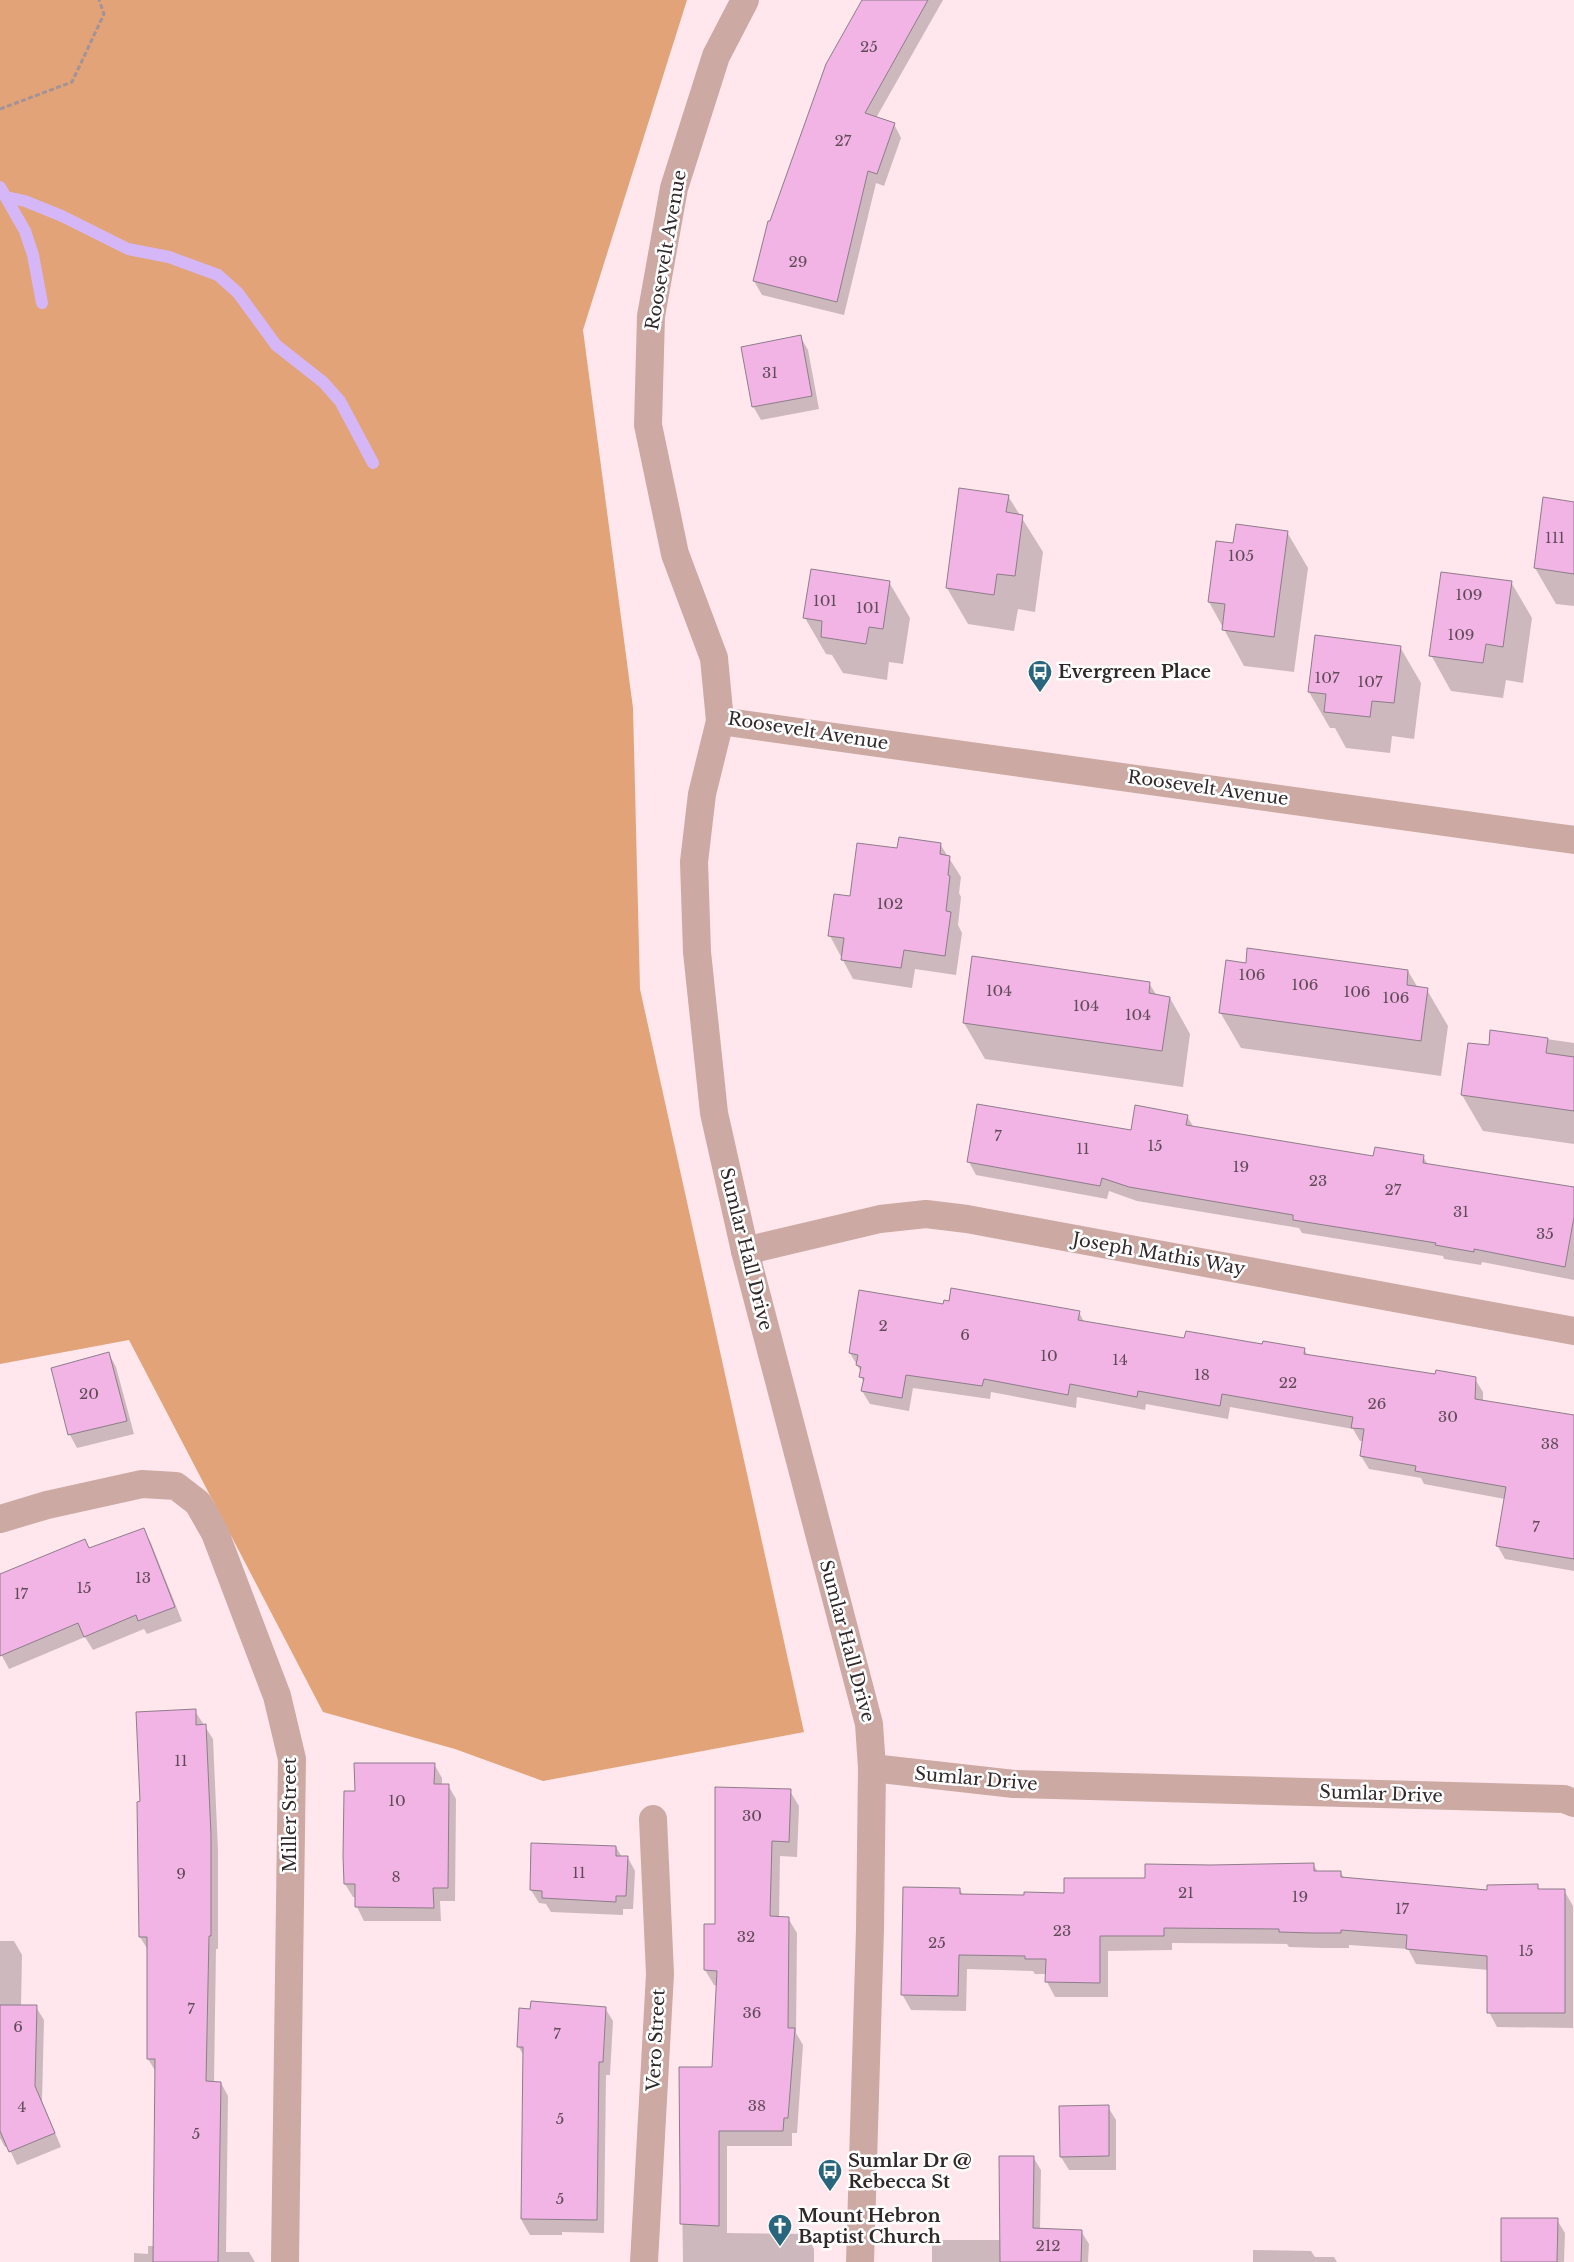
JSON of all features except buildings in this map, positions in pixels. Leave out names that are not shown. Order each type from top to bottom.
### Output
[{"type":"street","name":"Roosevelt Avenue","points":[[745,0],[716,56],[674,188],[651,316],[648,425],[675,554],[714,658],[720,720],[1574,840]]},
{"type":"street","name":"Sumlar Hall Drive","points":[[720,720],[702,794],[694,862],[697,952],[714,1113],[745,1251],[870,1724],[872,1768]]},
{"type":"street","name":"Joseph Mathis Way","points":[[745,1251],[880,1219],[926,1214],[977,1221],[1574,1330]]},
{"type":"street","name":"Miller Street","points":[[0,1519],[47,1505],[142,1484],[176,1486],[198,1503],[215,1533],[277,1696],[292,1759],[285,2262]]},
{"type":"street","name":"Sumlar Drive","points":[[872,1768],[1014,1784],[1564,1799],[1574,1803]]},
{"type":"street","points":[[860,2262],[870,1929],[872,1768]]},
{"type":"street","name":"Vero Street","points":[[644,2262],[660,1974],[653,1818]]},
{"type":"path","points":[[0,109],[72,82],[104,14],[99,0]]},
{"type":"shaded area","points":[[0,0],[687,0],[583,330],[633,708],[640,989],[804,1732],[543,1781],[455,1749],[323,1712],[129,1340],[0,1364]]},
{"type":"waterway","points":[[0,187],[25,231],[33,255],[42,303]]},
{"type":"waterway","points":[[6,197],[25,201],[62,216],[128,249],[169,257],[218,275],[238,293],[276,345],[323,382],[340,401],[373,463]]},
{"type":"place","name":"Evergreen Place","points":[[1040,693]]},
{"type":"place","name":"Sumlar Dr @ Rebecca St","points":[[830,2192]]},
{"type":"place","name":"Mount Hebron Baptist Church","points":[[780,2247]]}]
